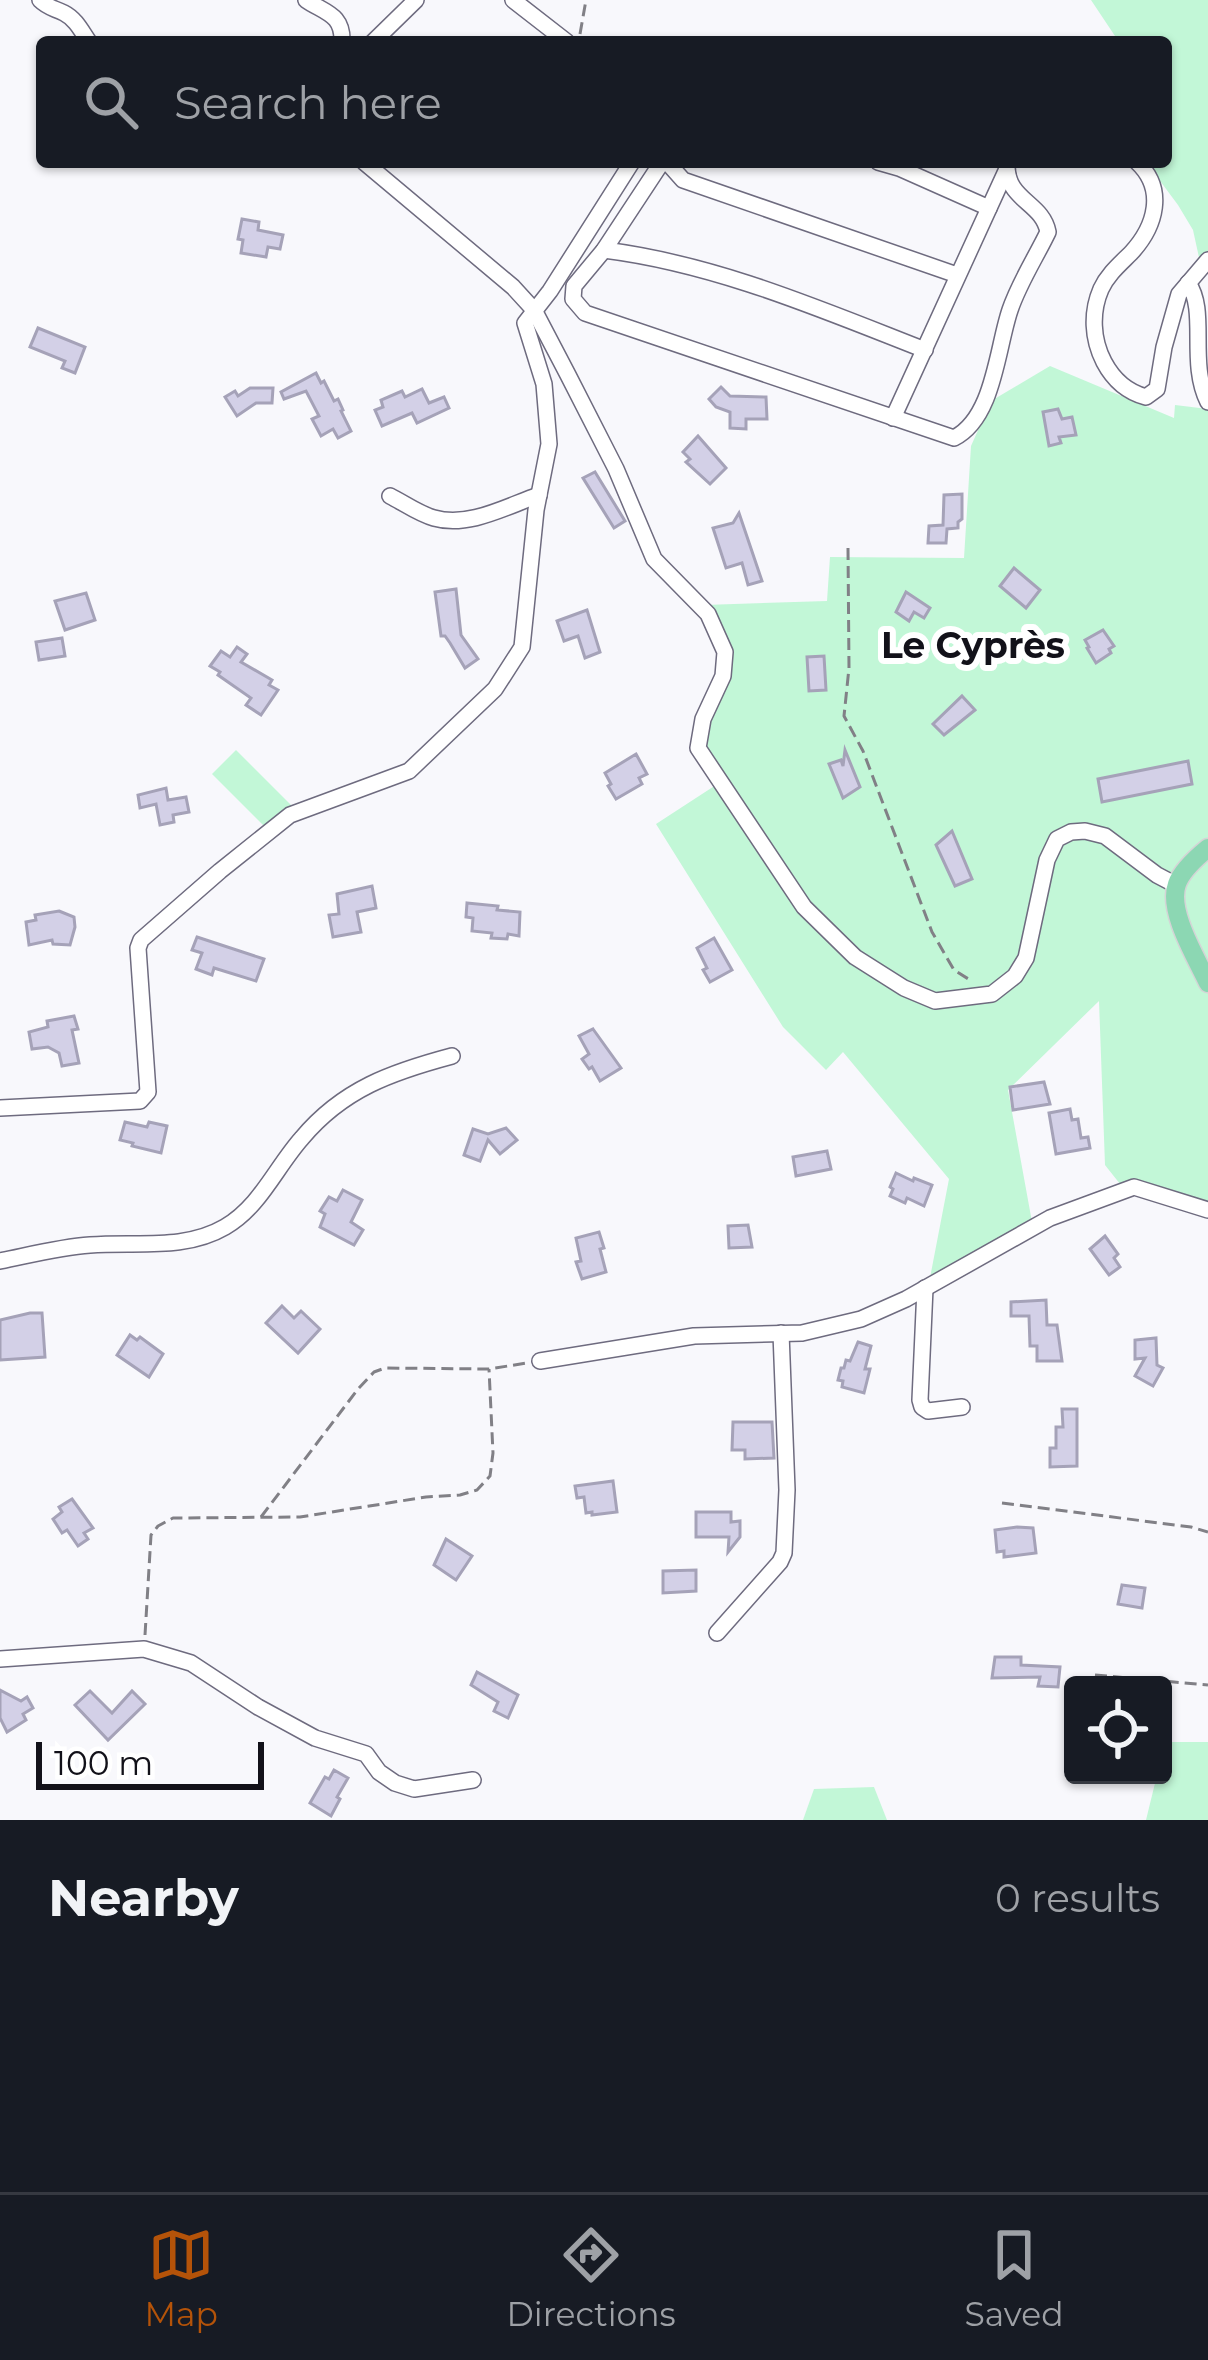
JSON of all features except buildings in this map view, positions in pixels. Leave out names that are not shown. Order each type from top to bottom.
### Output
[{"type":"main road","points":[[1208,848],[1176,885],[1183,932],[1208,983]]},
{"type":"street","points":[[40,0],[74,20],[85,36]]},
{"type":"street","points":[[306,0],[338,19],[342,36]]},
{"type":"street","points":[[379,36],[416,0]]},
{"type":"street","points":[[513,0],[559,36]]},
{"type":"street","points":[[371,168],[534,310],[616,469],[654,559],[708,614],[725,652],[723,676],[703,719],[698,748],[804,907],[855,957],[935,1001],[992,994],[1015,976],[1026,958],[1047,860],[1057,839],[1071,832],[1105,836],[1176,885]]},
{"type":"street","points":[[0,1108],[145,1098],[141,940],[290,815],[410,771],[495,689],[522,647],[548,444],[544,384],[525,323],[628,168]]},
{"type":"street","points":[[660,168],[574,286],[573,298],[585,313],[954,438],[966,432],[986,396],[998,368],[1010,310],[1048,232],[1045,219],[1013,191],[1007,168]]},
{"type":"street","points":[[670,168],[683,180],[957,274]]},
{"type":"street","points":[[899,168],[989,208]]},
{"type":"street","points":[[893,418],[1005,168]]},
{"type":"street","points":[[1143,168],[1156,191],[1156,208],[1147,232],[1102,287],[1094,312],[1095,338],[1103,361],[1132,393],[1146,397],[1157,389],[1179,294],[1208,260]]},
{"type":"street","points":[[604,250],[644,255],[756,285],[925,350]]},
{"type":"street","points":[[1188,283],[1198,300],[1196,358],[1208,402]]},
{"type":"street","points":[[550,291],[574,286]]},
{"type":"street","points":[[390,496],[433,518],[454,520],[476,518],[539,495]]},
{"type":"street","points":[[0,1261],[85,1245],[196,1240],[246,1211],[302,1137],[333,1108],[397,1071],[452,1056]]},
{"type":"street","points":[[540,1361],[694,1336],[802,1333],[861,1319],[1050,1218],[1133,1187],[1208,1210]]},
{"type":"street","points":[[925,1288],[922,1407],[928,1411],[962,1407]]},
{"type":"street","points":[[717,1633],[784,1553],[782,1334]]},
{"type":"street","points":[[0,1659],[144,1648],[191,1664],[315,1738],[366,1754],[394,1783],[414,1789],[473,1780]]},
{"type":"path","points":[[580,36],[586,0]]},
{"type":"path","points":[[848,548],[849,668],[844,716],[863,751],[932,932],[954,970],[992,994]]},
{"type":"path","points":[[261,1517],[374,1372],[385,1368],[489,1369],[540,1361]]},
{"type":"path","points":[[144,1648],[152,1535],[172,1517],[299,1517],[477,1490],[490,1476],[493,1454],[489,1369]]},
{"type":"path","points":[[1002,1503],[1208,1532]]},
{"type":"path","points":[[1095,1675],[1208,1685]]},
{"type":"green space","points":[[1091,0],[1208,0],[1208,254],[1200,262],[1193,230],[1150,168],[1172,168],[1172,36],[1115,36]]},
{"type":"green space","points":[[1050,366],[1174,418],[1175,405],[1208,409],[1208,1205],[1189,1195],[1124,1189],[1105,1165],[1099,1001],[1008,1090],[1032,1222],[929,1283],[949,1179],[843,1052],[826,1070],[783,1027],[656,824],[719,783],[695,732],[724,662],[704,605],[827,601],[830,557],[964,558],[971,446],[991,401]]},
{"type":"green space","points":[[236,750],[293,807],[267,829],[212,774]]},
{"type":"green space","points":[[1172,1742],[1208,1742],[1208,1820],[1146,1820],[1155,1784],[1172,1784]]},
{"type":"green space","points":[[874,1787],[887,1820],[803,1820],[814,1789]]},
{"type":"district","name":"Le Cyprès","points":[[973,645]]}]
